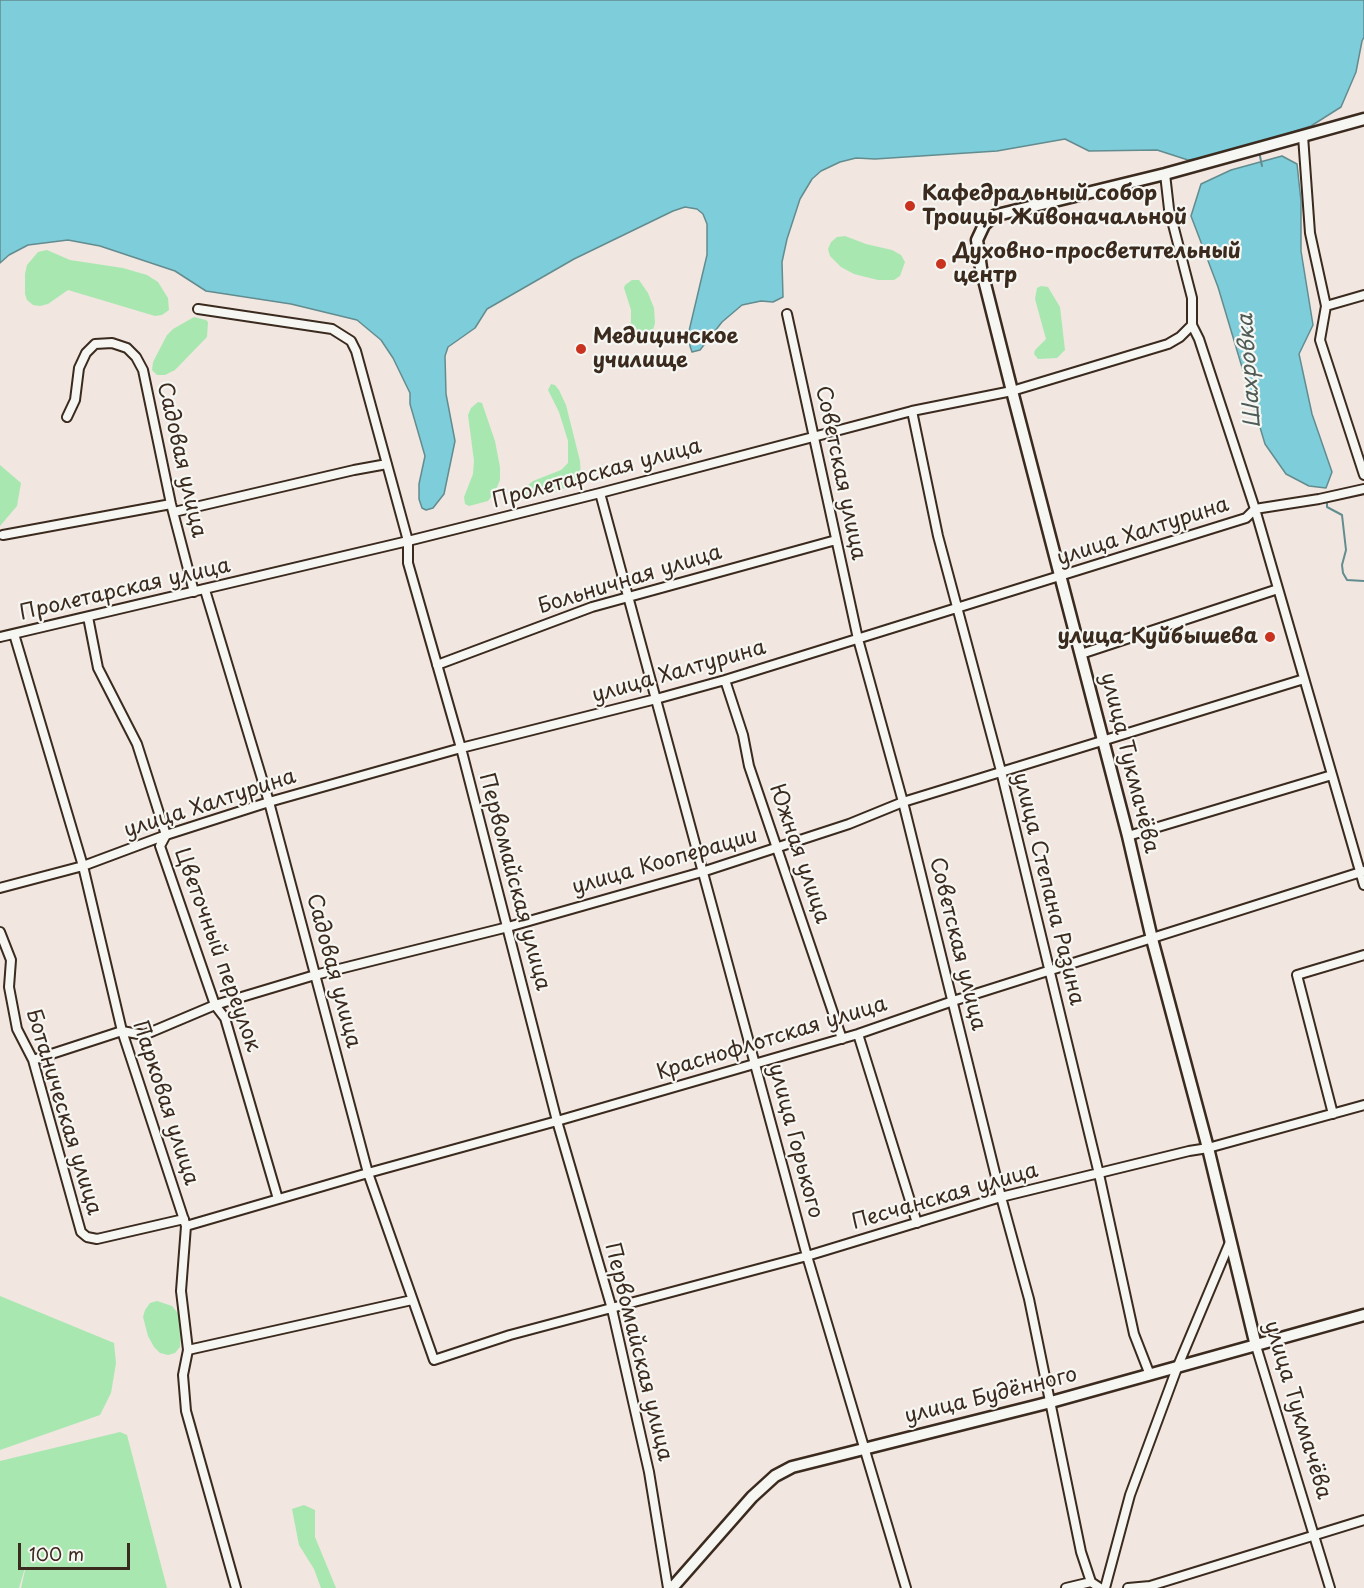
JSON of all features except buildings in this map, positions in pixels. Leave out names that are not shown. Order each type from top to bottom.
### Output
[{"type":"street","points":[[1364,119],[1165,174],[1169,209],[1192,298],[1192,325],[1199,339],[1255,509],[1364,885]]},
{"type":"street","points":[[1303,136],[1310,233],[1326,306],[1320,340],[1364,475]]},
{"type":"street","name":"улица Тукмачёва","points":[[1165,174],[994,216],[984,225],[979,234],[977,247],[1060,578],[1104,741],[1152,939],[1208,1149],[1256,1346],[1330,1588]]},
{"type":"street","points":[[1326,306],[1364,295]]},
{"type":"street","name":"Первомайская улица","points":[[198,309],[332,329],[351,341],[356,351],[408,541],[408,563],[461,748],[557,1121],[612,1309],[649,1472],[655,1518],[670,1588]]},
{"type":"street","name":"Советская улица","points":[[787,315],[858,639],[903,802],[1000,1197],[1029,1299],[1082,1552],[1091,1582]]},
{"type":"street","name":"Пролетарская улица","points":[[0,638],[408,541],[912,411],[1012,391],[1168,344],[1180,338],[1192,325]]},
{"type":"street","name":"Садовая улица","points":[[67,417],[75,400],[79,368],[86,353],[95,344],[112,343],[127,348],[136,357],[143,370],[172,508],[194,592]]},
{"type":"street","name":"улица Степана Разина","points":[[912,411],[938,536],[1001,771],[1099,1174],[1134,1334],[1150,1375]]},
{"type":"street","points":[[3,535],[172,508],[387,464]]},
{"type":"street","name":"улица Халтурина","points":[[0,888],[83,866],[166,835],[269,802],[461,748],[725,680],[1060,578],[1246,518],[1255,509],[1320,499],[1364,489]]},
{"type":"street","name":"улица Горького","points":[[600,493],[807,1256],[906,1588]]},
{"type":"street","name":"Больничная улица","points":[[437,665],[627,596],[836,540]]},
{"type":"street","points":[[1081,654],[1278,589]]},
{"type":"street","name":"Садовая улица","points":[[205,590],[269,802],[368,1173],[434,1360]]},
{"type":"street","name":"Цветочный переулок","points":[[88,617],[98,668],[137,744],[166,835],[160,846],[215,1005],[225,1018],[278,1199]]},
{"type":"street","name":"Парковая улица","points":[[14,634],[83,866],[122,1031],[185,1223],[181,1291],[188,1350],[183,1375],[186,1411],[236,1588]]},
{"type":"street","name":"улица Кооперации","points":[[33,1060],[122,1031],[144,1035],[215,1005],[315,975],[508,927],[702,872],[849,824],[903,802],[1304,679]]},
{"type":"street","name":"Южная улица","points":[[725,680],[750,766],[842,1038]]},
{"type":"street","points":[[1128,836],[1332,775]]},
{"type":"street","name":"Краснофлотская улица","points":[[185,1223],[557,1121],[858,1034],[953,1001],[1362,872]]},
{"type":"street","name":"Ботаническая улица","points":[[0,932],[11,960],[9,987],[17,1029],[33,1060],[81,1232],[87,1237],[97,1239],[185,1223]]},
{"type":"street","points":[[1333,1114],[1297,975],[1364,955]]},
{"type":"street","points":[[858,1034],[917,1222]]},
{"type":"street","name":"Песчанская улица","points":[[434,1360],[510,1335],[807,1256],[1000,1197],[1189,1151],[1208,1149],[1364,1106]]},
{"type":"street","points":[[1105,1588],[1130,1495],[1177,1368],[1230,1242]]},
{"type":"street","points":[[188,1350],[412,1299]]},
{"type":"street","name":"улица Будённого","points":[[670,1588],[752,1497],[775,1476],[792,1467],[1051,1402],[1364,1315]]},
{"type":"street","points":[[1128,1588],[1150,1586],[1364,1520]]},
{"type":"street","points":[[1066,1588],[1091,1582],[1100,1588]]},
{"type":"green space","points":[[845,236],[892,250],[901,255],[905,262],[900,276],[894,280],[878,280],[854,274],[841,267],[830,256],[828,249],[837,237]]},
{"type":"green space","points":[[47,250],[70,260],[123,268],[147,275],[158,282],[168,298],[169,310],[162,315],[155,316],[68,290],[48,304],[33,305],[27,300],[25,294],[27,265],[38,252]]},
{"type":"green space","points":[[632,280],[639,280],[648,293],[654,308],[655,323],[648,337],[631,344],[625,340],[631,322],[631,310],[624,288]]},
{"type":"green space","points":[[1048,287],[1060,307],[1065,350],[1057,358],[1038,359],[1034,354],[1046,339],[1035,299],[1037,288]]},
{"type":"green space","points":[[194,317],[208,322],[207,337],[175,370],[165,375],[157,375],[152,370],[153,362],[167,335]]},
{"type":"green space","points":[[551,384],[559,390],[566,405],[580,461],[581,478],[574,486],[528,497],[525,495],[526,487],[533,481],[561,470],[568,463],[568,441],[559,412],[548,390]]},
{"type":"green space","points":[[478,402],[482,403],[495,441],[500,480],[488,501],[469,506],[465,504],[464,497],[473,474],[474,461],[468,415],[471,408]]},
{"type":"green space","points":[[0,465],[21,483],[17,506],[0,526]]},
{"type":"green space","points":[[0,1296],[114,1343],[116,1363],[111,1393],[100,1415],[0,1450]]},
{"type":"green space","points":[[157,1301],[172,1306],[182,1323],[180,1347],[175,1353],[168,1355],[160,1353],[154,1347],[148,1336],[143,1317],[150,1303]]},
{"type":"green space","points":[[120,1432],[127,1435],[167,1588],[21,1588],[27,1561],[19,1588],[0,1588],[0,1461]]},
{"type":"green space","points":[[304,1505],[315,1510],[315,1537],[336,1588],[321,1588],[314,1569],[299,1545],[292,1509]]},
{"type":"water","points":[[0,0],[1364,0],[1364,37],[1356,72],[1341,107],[1311,126],[1216,156],[1188,160],[1157,150],[1089,151],[1065,139],[997,151],[875,159],[856,158],[840,162],[821,171],[812,179],[800,199],[782,262],[783,297],[773,302],[761,301],[742,305],[722,322],[700,350],[692,352],[689,331],[707,255],[707,224],[703,214],[697,209],[685,207],[673,211],[574,259],[487,309],[475,328],[448,347],[445,356],[446,394],[455,441],[444,494],[433,508],[426,510],[422,508],[419,499],[419,484],[425,456],[410,404],[410,393],[393,358],[381,340],[357,320],[291,304],[206,291],[175,271],[100,246],[68,240],[28,245],[9,255],[0,263]]},
{"type":"water","points":[[1282,156],[1297,164],[1301,201],[1301,251],[1313,325],[1299,354],[1312,414],[1332,472],[1326,488],[1309,486],[1286,474],[1265,444],[1218,287],[1191,216],[1201,184],[1231,170]]},
{"type":"waterway","name":"Шахровка","points":[[1259,151],[1262,166]]},
{"type":"waterway","name":"Шахровка","points":[[1327,499],[1327,507],[1342,515],[1346,550],[1342,565],[1343,573],[1347,580],[1364,581]]},
{"type":"place","name":"Кафедральный собор Троицы Живоначальной","points":[[910,206]]},
{"type":"place","name":"Духовно-просветительный центр","points":[[941,264]]},
{"type":"place","name":"Медицинское училище","points":[[581,349]]},
{"type":"place","name":"улица Куйбышева","points":[[1270,637]]}]
